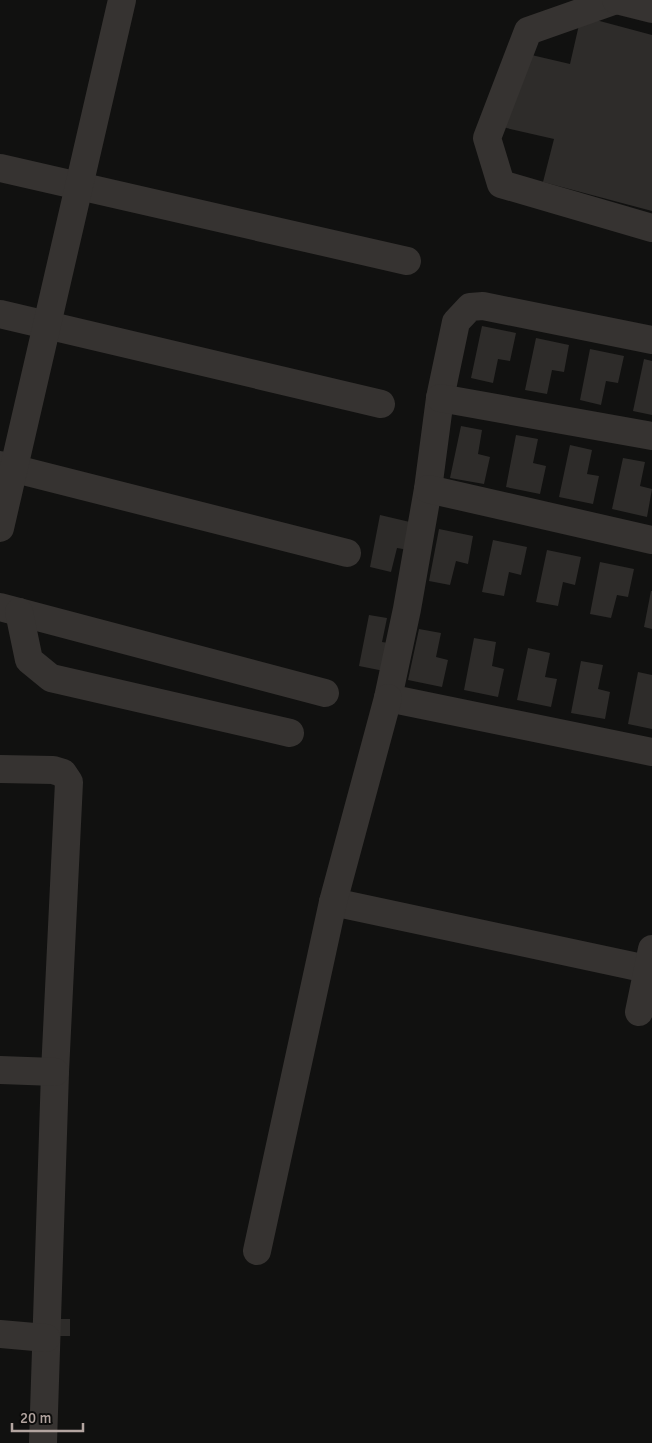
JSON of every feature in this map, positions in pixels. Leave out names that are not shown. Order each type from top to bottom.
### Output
[{"type":"street","points":[[0,528],[7,466],[47,325],[122,0]]},
{"type":"street","points":[[652,10],[616,0],[528,31],[488,138],[501,184],[652,228]]},
{"type":"street","points":[[0,168],[407,261]]},
{"type":"street","points":[[257,1251],[333,902],[388,698],[407,609],[428,489],[440,398],[456,322],[470,308],[483,306],[652,340]]},
{"type":"street","points":[[0,314],[381,404]]},
{"type":"street","points":[[440,398],[652,436]]},
{"type":"street","points":[[7,466],[347,554]]},
{"type":"street","points":[[428,489],[652,540]]},
{"type":"street","points":[[10,610],[325,693]]},
{"type":"street","points":[[10,610],[29,660],[51,678],[290,733]]},
{"type":"street","points":[[388,698],[652,752]]},
{"type":"street","points":[[0,769],[53,770],[64,773],[69,782],[54,1072],[43,1443]]},
{"type":"street","points":[[333,902],[651,963],[639,1012]]},
{"type":"street","points":[[0,1070],[54,1072]]},
{"type":"street","points":[[0,1334],[46,1338]]},
{"type":"building","points":[[581,16],[652,35],[652,211],[543,182],[554,139],[502,127],[523,53],[570,64]]},
{"type":"building","points":[[482,326],[516,333],[510,361],[498,359],[493,383],[471,378]]},
{"type":"building","points":[[536,338],[569,345],[564,372],[552,370],[547,394],[525,390]]},
{"type":"building","points":[[590,349],[624,356],[618,383],[606,381],[601,405],[580,400]]},
{"type":"building","points":[[644,359],[652,361],[652,415],[633,411]]},
{"type":"building","points":[[461,426],[482,430],[478,454],[490,457],[484,484],[450,478]]},
{"type":"building","points":[[516,435],[538,439],[533,463],[546,466],[540,494],[506,487]]},
{"type":"building","points":[[570,445],[592,450],[587,474],[599,476],[593,504],[559,497]]},
{"type":"building","points":[[623,458],[645,462],[640,486],[652,489],[647,517],[612,509]]},
{"type":"building","points":[[380,515],[414,523],[409,550],[397,548],[391,572],[370,567]]},
{"type":"building","points":[[439,529],[473,536],[468,564],[456,561],[450,585],[429,581]]},
{"type":"building","points":[[493,540],[527,547],[521,575],[509,572],[504,596],[482,592]]},
{"type":"building","points":[[547,550],[581,557],[575,585],[563,582],[558,606],[536,602]]},
{"type":"building","points":[[600,562],[634,569],[628,597],[617,595],[611,618],[590,614]]},
{"type":"building","points":[[652,591],[652,629],[644,627]]},
{"type":"building","points":[[369,615],[387,618],[382,642],[395,644],[389,672],[359,666]]},
{"type":"building","points":[[419,629],[441,633],[436,657],[448,660],[442,687],[408,680]]},
{"type":"building","points":[[474,638],[496,642],[492,666],[504,669],[498,697],[464,690]]},
{"type":"building","points":[[528,648],[550,653],[545,677],[557,679],[551,707],[517,700]]},
{"type":"building","points":[[581,661],[603,665],[598,689],[610,692],[605,719],[571,713]]},
{"type":"building","points":[[638,672],[652,675],[652,729],[628,724]]},
{"type":"building","points":[[59,1319],[70,1319],[70,1336],[59,1336]]}]
